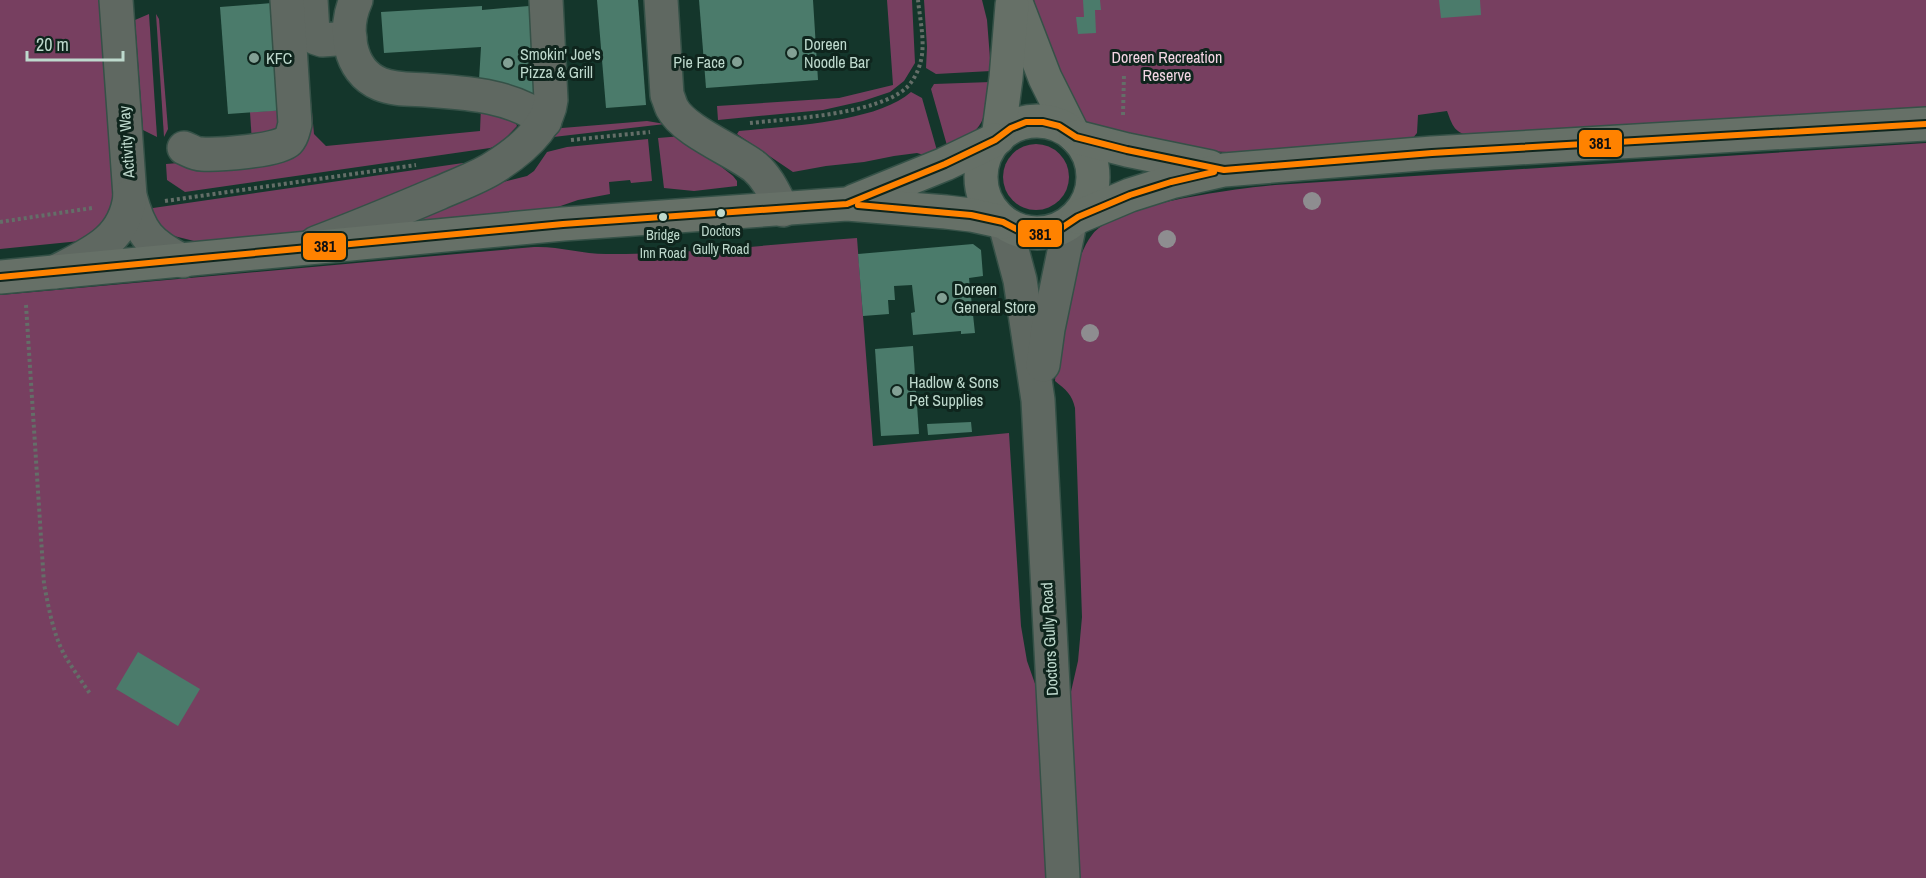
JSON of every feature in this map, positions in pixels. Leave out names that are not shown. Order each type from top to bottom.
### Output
[{"type":"main road","points":[[1014,0],[1045,78],[1075,136],[1087,151],[1093,168],[1093,185],[1088,202],[1074,220]]},
{"type":"main road","points":[[1004,223],[992,211],[985,197],[982,183],[987,153],[997,139],[1014,0]]},
{"type":"main road","points":[[847,204],[919,175],[997,139],[1011,128],[1026,122],[1043,122],[1059,126],[1075,136],[1127,150],[1224,170]]},
{"type":"main road","points":[[26,274],[563,224],[847,204],[946,212],[1004,223],[1022,232],[1042,234],[1060,229],[1074,220],[1130,195],[1171,182],[1224,170],[1432,153],[1926,124]]},
{"type":"street","name":"Activity Way","points":[[117,0],[129,196],[139,225],[148,238],[159,249],[183,261]]},
{"type":"street","points":[[184,148],[200,154],[266,149],[282,145],[293,133],[295,124],[287,0]]},
{"type":"street","points":[[311,0],[313,32],[316,38],[322,40],[350,38]]},
{"type":"street","points":[[356,0],[350,16],[350,38],[354,57],[364,74],[381,85],[490,97],[522,107],[545,121]]},
{"type":"street","points":[[304,248],[462,183],[492,168],[518,150],[545,121],[550,112],[546,0]]},
{"type":"street","points":[[661,0],[667,95],[672,109],[683,122],[755,168],[771,186],[783,210]]},
{"type":"street","points":[[26,274],[88,255],[104,244],[123,222],[128,210],[129,196]]},
{"type":"street","name":"Doctors Gully Road","points":[[1038,400],[1048,329],[1074,220]]},
{"type":"street","name":"Doctors Gully Road","points":[[1004,223],[1020,280],[1038,400],[1063,878]]},
{"type":"path","points":[[749,123],[842,112],[873,105],[902,92],[908,87],[920,64],[922,50],[918,0]]},
{"type":"path","points":[[1123,120],[1124,74]]},
{"type":"path","points":[[518,150],[576,139],[693,129]]},
{"type":"path","points":[[164,201],[418,164]]},
{"type":"path","points":[[0,222],[95,207]]},
{"type":"path","points":[[26,274],[44,584],[56,636],[65,656],[91,695]]},
{"type":"green space","points":[[0,0],[99,0],[113,201],[108,225],[80,241],[0,249]]},
{"type":"green space","points":[[887,0],[912,0],[915,63],[904,81],[890,92],[823,110],[718,120],[717,106],[839,98],[893,85]]},
{"type":"green space","points":[[924,0],[982,0],[987,20],[991,71],[936,74],[926,68]]},
{"type":"green space","name":"Doreen Recreation Reserve","points":[[1034,0],[1926,0],[1926,111],[1472,137],[1455,128],[1447,111],[1418,115],[1417,133],[1412,139],[1263,152],[1185,150],[1088,125],[1077,115],[1039,23]]},
{"type":"green space","points":[[149,14],[157,137],[143,130],[135,20]]},
{"type":"green space","points":[[156,14],[159,19],[168,129],[164,137]]},
{"type":"green space","points":[[307,57],[314,134],[326,146],[480,131],[481,106],[515,121],[517,126],[499,145],[490,148],[185,192],[167,180],[166,164],[277,155]]},
{"type":"green space","points":[[991,82],[981,123],[970,135],[948,149],[931,89],[934,84]]},
{"type":"green space","points":[[911,92],[922,98],[938,154],[927,156],[917,153],[793,172],[737,134],[739,131],[804,125],[853,117],[895,102]]},
{"type":"green space","points":[[287,110],[286,125],[252,143],[250,112]]},
{"type":"green space","points":[[647,121],[665,124],[545,138],[555,129]]},
{"type":"green space","points":[[682,136],[733,176],[737,181],[737,186],[694,191],[664,188],[658,138]]},
{"type":"green space","points":[[648,139],[652,181],[609,182],[610,194],[578,200],[549,210],[413,224],[421,216],[499,183],[527,176],[534,171],[547,152],[567,147]]},
{"type":"green space","points":[[1926,143],[1926,878],[1078,878],[1067,709],[1078,661],[1082,617],[1075,408],[1068,393],[1055,381],[1062,326],[1071,284],[1084,248],[1092,235],[1105,224],[1150,206],[1206,194],[1275,185]]},
{"type":"green space","points":[[1036,144],[1049,147],[1059,154],[1066,164],[1069,177],[1066,190],[1059,200],[1049,207],[1036,210],[1023,207],[1013,200],[1006,190],[1003,177],[1006,164],[1013,154],[1023,147]]},
{"type":"green space","points":[[463,163],[465,167],[321,227],[279,236],[202,243],[166,234],[149,213],[153,208]]},
{"type":"green space","points":[[857,238],[873,446],[1009,433],[1021,626],[1027,661],[1039,695],[1050,878],[0,878],[0,295],[534,247],[597,254],[637,254]]},
{"type":"building","points":[[597,0],[638,0],[646,105],[606,108]]},
{"type":"building","points":[[699,0],[813,0],[818,80],[706,88]]},
{"type":"building","points":[[1083,0],[1100,0],[1101,10],[1095,10],[1096,33],[1078,34],[1076,17],[1084,17]]},
{"type":"building","points":[[1439,0],[1480,0],[1481,15],[1441,18]]},
{"type":"building","name":"KFC","points":[[272,3],[287,110],[228,114],[220,7]]},
{"type":"building","points":[[482,6],[482,10],[529,6],[538,93],[529,94],[479,80],[481,47],[384,53],[381,12]]},
{"type":"building","name":"Doreen General Store","points":[[973,244],[981,250],[983,276],[969,278],[975,333],[961,334],[961,331],[913,335],[911,313],[915,312],[912,285],[894,286],[895,300],[888,300],[889,314],[863,316],[858,254]]},
{"type":"building","name":"Hadlow & Sons Pet Supplies","points":[[913,346],[919,434],[881,436],[875,349]]},
{"type":"building","points":[[971,422],[972,432],[928,435],[927,424]]},
{"type":"building","points":[[138,652],[200,689],[178,726],[116,689]]},
{"type":"transit line","name":"381","points":[[0,277],[563,224],[847,204],[945,164],[1026,122],[1043,122],[1059,126],[1076,137],[1224,170],[1432,153],[1926,124]]},
{"type":"transit line","name":"381","points":[[858,205],[971,215],[1003,222],[1022,232],[1042,234],[1060,229],[1078,217],[1130,195],[1214,172]]},
{"type":"place","name":"Doreen Noodle Bar","points":[[792,53]]},
{"type":"place","name":"KFC","points":[[254,58]]},
{"type":"place","name":"Pie Face","points":[[737,62]]},
{"type":"place","name":"Smokin' Joe's Pizza & Grill","points":[[508,63]]},
{"type":"place","name":"Doctors Gully Road","points":[[721,213]]},
{"type":"place","name":"Bridge Inn Road","points":[[663,217]]},
{"type":"place","name":"Doreen General Store","points":[[942,298]]},
{"type":"place","name":"Hadlow & Sons Pet Supplies","points":[[897,391]]}]
